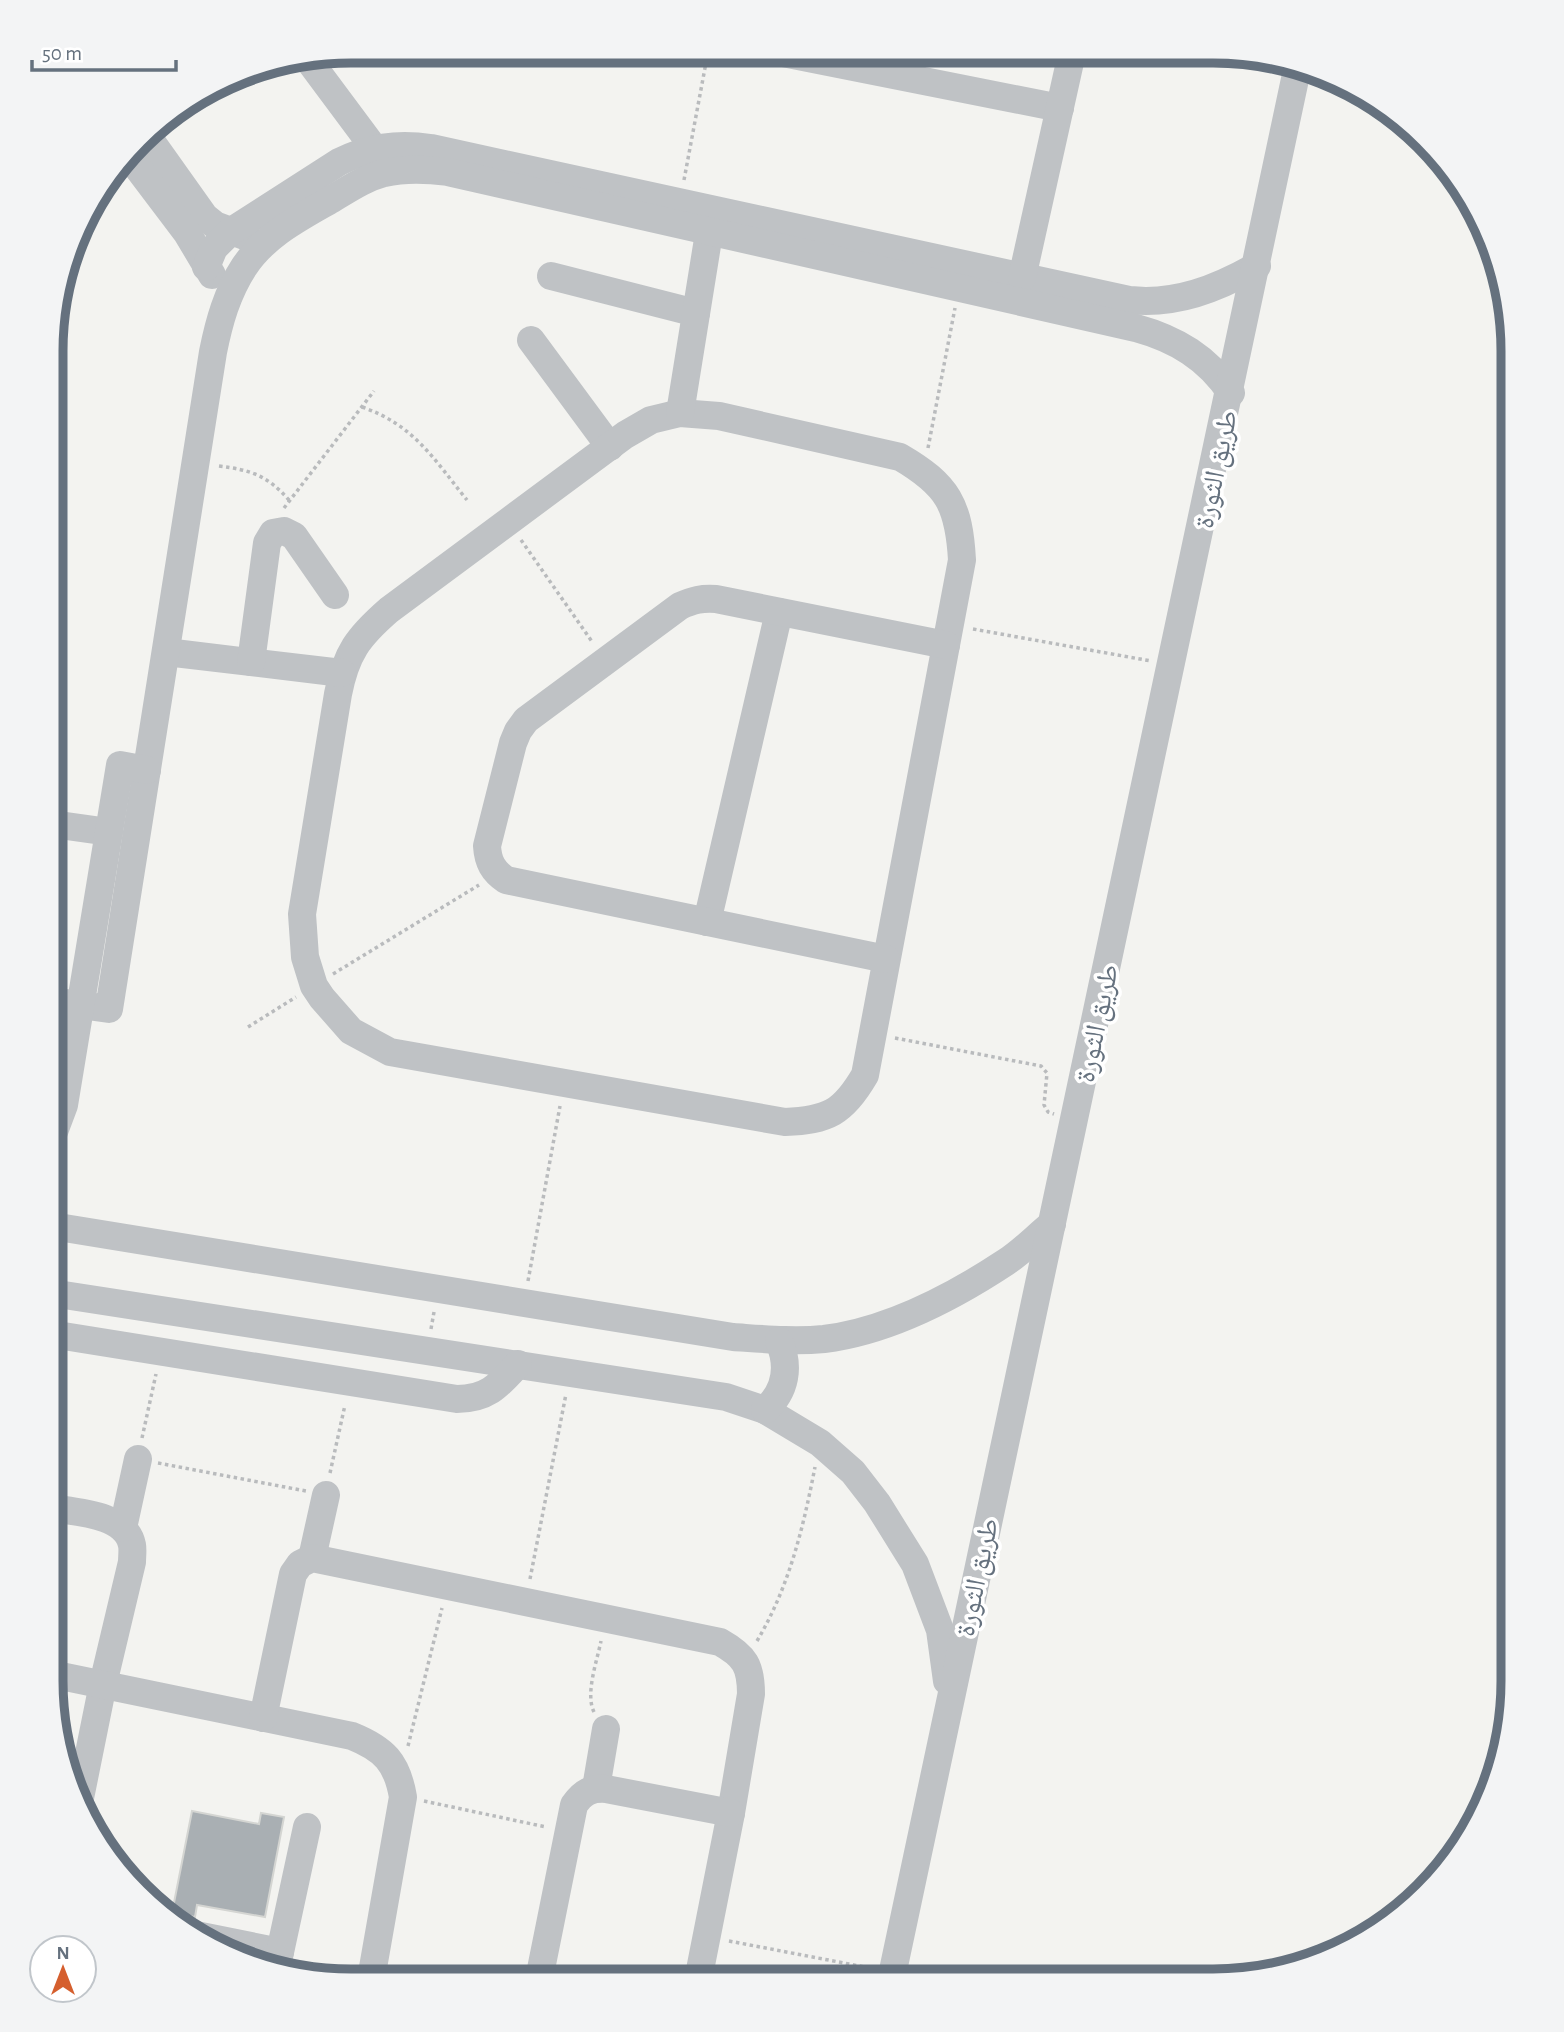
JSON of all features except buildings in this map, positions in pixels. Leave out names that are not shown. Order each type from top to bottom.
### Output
[{"type":"street","points":[[1022,278],[1070,63]]},
{"type":"street","points":[[895,64],[1060,108]]},
{"type":"street","points":[[312,65],[374,148]]},
{"type":"street","name":"طريق الثورة","points":[[893,1969],[1231,393],[1296,75]]},
{"type":"street","points":[[152,142],[205,217],[215,225],[247,238],[258,249]]},
{"type":"street","points":[[206,267],[214,248],[230,232],[339,162],[374,148],[393,145],[412,145],[709,233],[802,241]]},
{"type":"street","points":[[133,162],[187,233],[206,267],[217,281],[230,289]]},
{"type":"street","points":[[63,1003],[109,1009],[217,330],[230,289],[258,249],[290,223],[357,184],[386,173],[417,169],[680,202],[802,241],[897,262],[1022,278],[1126,313],[1150,332],[1180,344],[1209,365],[1231,393]]},
{"type":"street","points":[[680,413],[709,233]]},
{"type":"street","points":[[897,262],[959,289],[1126,313],[1190,296],[1257,266]]},
{"type":"street","points":[[551,276],[696,313]]},
{"type":"street","points":[[531,340],[610,447]]},
{"type":"street","points":[[680,413],[719,416],[900,457],[924,471],[942,489],[952,507],[960,530],[962,560],[865,1075],[852,1098],[832,1113],[810,1121],[785,1122],[390,1052],[351,1031],[314,986],[305,957],[302,914],[342,673],[351,650],[366,630],[508,522],[651,420],[680,413]]},
{"type":"street","points":[[251,662],[269,538],[278,531],[294,536],[335,596]]},
{"type":"street","points":[[886,959],[506,880],[491,866],[487,846],[518,731],[526,720],[680,606],[704,598],[716,599],[779,612],[948,635]]},
{"type":"street","points":[[707,922],[779,612]]},
{"type":"street","points":[[166,652],[342,673]]},
{"type":"street","points":[[63,1110],[120,765],[148,769]]},
{"type":"street","points":[[63,826],[109,832]]},
{"type":"street","points":[[63,1228],[733,1337],[779,1341],[825,1339],[901,1318],[957,1292],[1009,1260],[1052,1224]]},
{"type":"street","points":[[63,1295],[726,1397],[765,1410],[820,1443],[853,1472],[877,1503],[915,1564],[940,1630],[950,1701]]},
{"type":"street","points":[[63,1336],[457,1399],[468,1399],[489,1392],[519,1364]]},
{"type":"street","points":[[765,1410],[773,1403],[783,1383],[785,1362],[779,1341]]},
{"type":"street","points":[[123,1528],[138,1459]]},
{"type":"street","points":[[312,1558],[326,1495]]},
{"type":"street","points":[[63,1510],[107,1519],[123,1528],[132,1544],[132,1562],[83,1785]]},
{"type":"street","points":[[263,1717],[293,1574],[300,1564],[312,1558],[720,1642],[745,1661],[751,1676],[751,1694],[700,1969]]},
{"type":"street","points":[[63,1676],[352,1736],[373,1745],[390,1760],[401,1788],[373,1969]]},
{"type":"street","points":[[596,1788],[606,1729]]},
{"type":"street","points":[[541,1969],[574,1805],[579,1797],[596,1788],[731,1813]]},
{"type":"street","points":[[249,1950],[279,1959],[306,1827]]},
{"type":"path","points":[[680,202],[706,63]]},
{"type":"path","points":[[924,471],[959,289]]},
{"type":"path","points":[[278,531],[281,514],[289,500],[374,391]]},
{"type":"path","points":[[362,407],[379,413],[410,432],[467,500]]},
{"type":"path","points":[[195,466],[249,471],[270,482],[289,500]]},
{"type":"path","points":[[508,522],[605,660]]},
{"type":"path","points":[[948,635],[1173,665]]},
{"type":"path","points":[[248,1027],[497,874]]},
{"type":"path","points":[[872,1034],[1041,1066],[1047,1073],[1045,1109],[1075,1119]]},
{"type":"path","points":[[524,1303],[564,1083]]},
{"type":"path","points":[[427,1350],[439,1290]]},
{"type":"path","points":[[161,1351],[138,1459],[326,1495],[350,1382]]},
{"type":"path","points":[[526,1602],[571,1372]]},
{"type":"path","points":[[745,1661],[782,1594],[794,1559],[820,1443]]},
{"type":"path","points":[[448,1585],[401,1788],[569,1832]]},
{"type":"path","points":[[606,1618],[590,1694],[590,1704],[595,1714],[603,1720],[606,1729]]},
{"type":"path","points":[[707,1937],[859,1969]]}]
